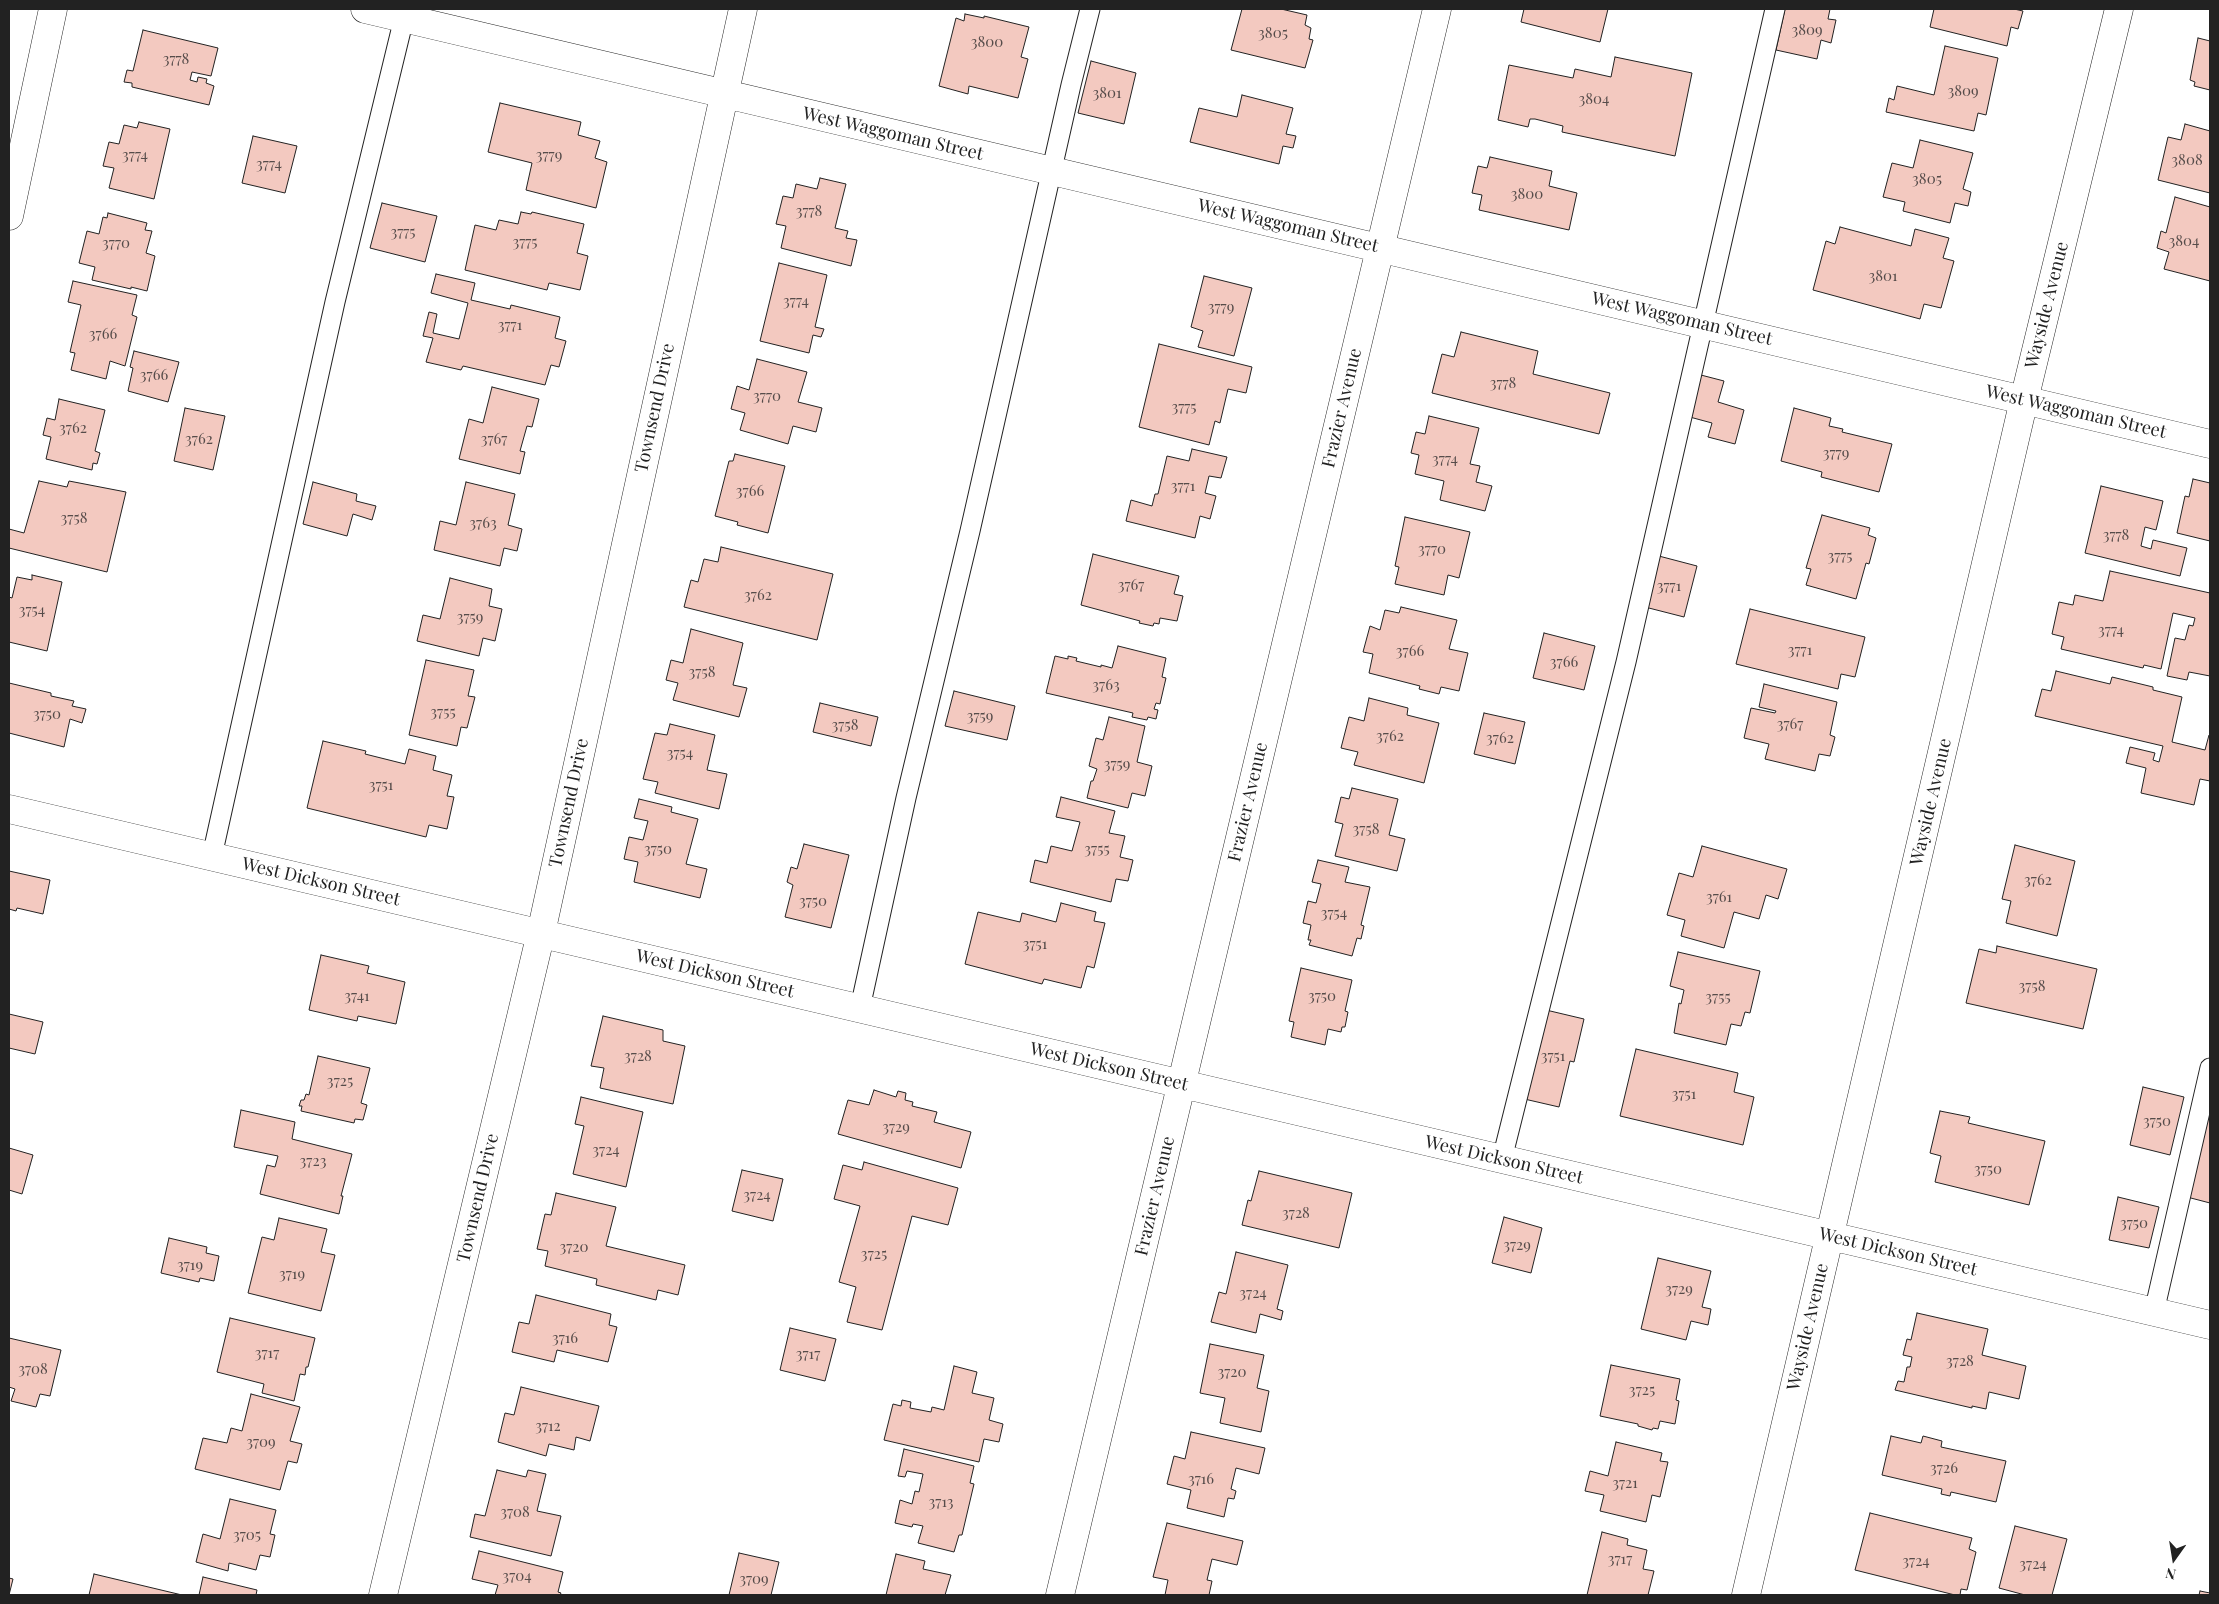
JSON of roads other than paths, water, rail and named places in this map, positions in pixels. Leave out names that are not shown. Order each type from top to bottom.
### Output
[{"type":"street","points":[[9,216],[53,9]]},
{"type":"street","name":"West Waggoman Street","points":[[365,9],[397,14],[724,94],[2210,444]]},
{"type":"street","name":"Townsend Drive","points":[[383,1595],[541,933],[743,9]]},
{"type":"street","name":"Frazier Avenue","points":[[1060,1595],[1437,9]]},
{"type":"street","name":"Wayside Avenue","points":[[1746,1595],[2024,400],[2119,9]]},
{"type":"street","name":"West Dickson Street","points":[[9,808],[2210,1325]]},
{"type":"lane","points":[[860,1008],[914,760],[970,532],[1090,9]]},
{"type":"lane","points":[[1502,1159],[1626,662],[1775,9]]},
{"type":"lane","points":[[212,856],[397,14]]},
{"type":"lane","points":[[2154,1312],[2210,1068]]}]
